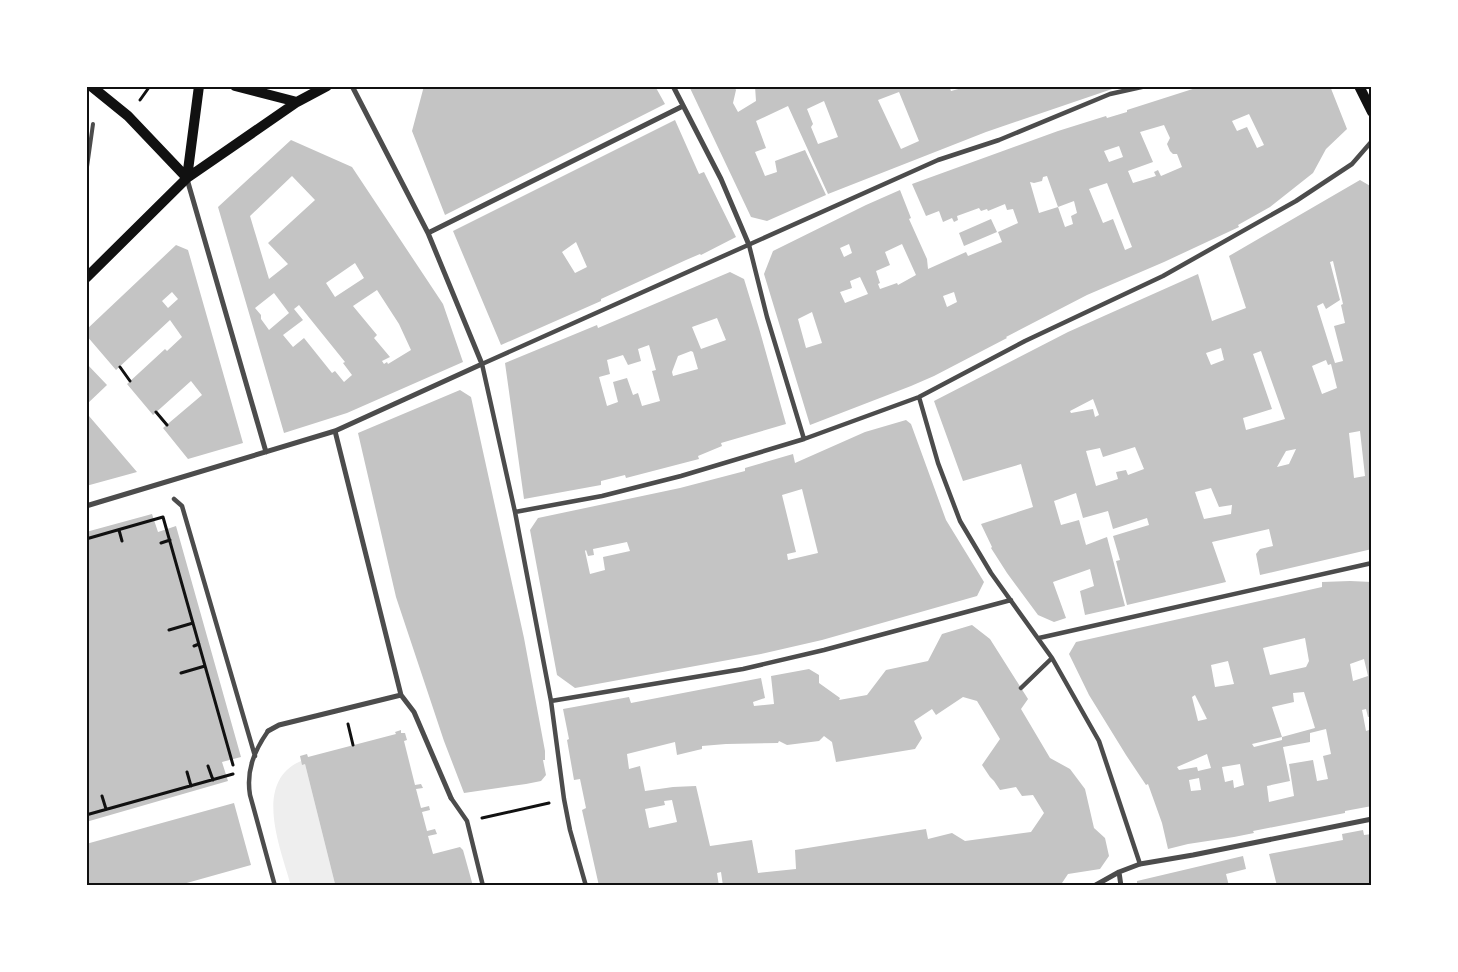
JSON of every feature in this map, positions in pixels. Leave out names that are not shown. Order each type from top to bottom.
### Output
[{"type":"main road","points":[[90,86],[128,116],[187,178]]},
{"type":"main road","points":[[187,178],[199,86]]},
{"type":"main road","points":[[235,86],[297,102]]},
{"type":"main road","points":[[86,278],[187,178],[297,102],[328,86]]},
{"type":"main road","points":[[1360,86],[1372,112]]},
{"type":"street","points":[[352,86],[428,233],[482,364],[515,512],[551,700],[570,830],[586,886]]},
{"type":"street","points":[[673,86],[721,179],[749,245],[767,317],[804,439]]},
{"type":"street","points":[[86,506],[335,431],[938,160],[999,140],[1110,94],[1146,86]]},
{"type":"street","points":[[428,233],[683,106]]},
{"type":"street","points":[[515,512],[602,496],[681,476],[804,439],[920,397],[1025,341],[1163,276],[1296,202],[1352,164],[1372,141]]},
{"type":"street","points":[[187,178],[266,452]]},
{"type":"street","points":[[920,397],[938,463],[960,521],[991,573],[1052,658],[1099,741],[1140,864]]},
{"type":"street","points":[[335,431],[401,695],[414,712],[451,798],[467,822],[483,886]]},
{"type":"street","points":[[174,500],[182,506],[255,756]]},
{"type":"street","points":[[1039,638],[1372,564]]},
{"type":"street","points":[[551,700],[743,669],[824,650],[1011,600]]},
{"type":"street","points":[[1021,688],[1052,658]]},
{"type":"street","points":[[275,886],[248,782],[250,769],[260,742],[268,731],[278,725],[401,695]]},
{"type":"street","points":[[1094,886],[1119,872],[1140,864],[1372,819]]},
{"type":"street","points":[[1119,872],[1121,886]]},
{"type":"lane","points":[[86,174],[93,124]]},
{"type":"path","points":[[120,367],[130,381]]},
{"type":"path","points":[[156,412],[167,425]]},
{"type":"path","points":[[86,539],[164,518],[232,760]]},
{"type":"path","points":[[119,530],[122,541]]},
{"type":"path","points":[[161,543],[170,540]]},
{"type":"path","points":[[169,630],[193,623]]},
{"type":"path","points":[[194,646],[199,644]]},
{"type":"path","points":[[181,673],[205,666]]},
{"type":"path","points":[[348,724],[353,746]]},
{"type":"path","points":[[208,766],[212,780]]},
{"type":"path","points":[[186,772],[191,786]]},
{"type":"path","points":[[86,815],[226,776]]},
{"type":"path","points":[[102,796],[106,810]]},
{"type":"path","points":[[467,822],[564,799]]},
{"type":"shaded area","points":[[301,761],[305,764],[335,884],[326,886],[291,886],[281,854],[274,818],[274,800],[277,784],[286,771]]},
{"type":"building","points":[[424,86],[655,86],[665,104],[445,215],[412,131]]},
{"type":"building","points":[[689,86],[734,86],[736,90],[733,103],[738,112],[756,101],[755,86],[949,86],[951,91],[962,88],[962,86],[1118,87],[986,132],[828,194],[788,106],[756,121],[766,148],[755,152],[765,176],[777,172],[775,161],[805,150],[826,195],[767,221],[751,217]],"holes":[[[899,92],[919,141],[901,149],[878,100]],[[824,101],[838,137],[818,144],[811,127],[813,124],[807,109]]]},
{"type":"building","points":[[1202,86],[1330,86],[1347,129],[1326,149],[1313,173],[1270,207],[1238,225],[1239,227],[1087,295],[934,376],[810,425],[764,274],[773,251],[900,190],[911,218],[909,219],[927,259],[928,269],[966,252],[968,256],[1002,242],[998,232],[1018,223],[1013,209],[1007,210],[1005,204],[988,211],[987,209],[981,211],[979,208],[957,216],[958,220],[954,222],[952,218],[943,222],[939,211],[926,216],[912,184],[1058,131],[1106,116],[1107,118],[1127,112],[1127,110]],"holes":[[[1249,114],[1264,145],[1257,148],[1247,127],[1237,131],[1232,121]],[[1164,125],[1170,138],[1167,144],[1170,151],[1173,154],[1177,154],[1182,167],[1161,176],[1158,170],[1154,172],[1156,176],[1133,183],[1128,171],[1153,162],[1140,132]],[[1119,146],[1123,157],[1109,162],[1104,151]],[[1047,176],[1058,207],[1039,213],[1030,182],[1042,181],[1043,177]],[[1107,183],[1132,247],[1125,250],[1113,219],[1103,223],[1089,189]],[[1074,201],[1077,213],[1071,216],[1073,224],[1065,227],[1058,207]],[[849,244],[852,253],[844,257],[840,248]],[[902,244],[916,275],[898,285],[897,283],[880,289],[876,271],[890,265],[885,252]],[[860,277],[868,294],[845,303],[840,292],[852,288],[850,281]],[[954,292],[957,302],[947,307],[943,296]],[[812,312],[822,343],[806,348],[798,319]]]},
{"type":"building","points":[[675,120],[699,174],[704,172],[736,237],[701,255],[601,299],[601,301],[501,345],[453,231]],"holes":[[[576,242],[587,267],[575,273],[562,252]]]},
{"type":"building","points":[[291,140],[352,167],[443,304],[463,362],[347,413],[284,433],[218,207]],"holes":[[[292,176],[315,200],[268,243],[288,264],[269,279],[250,216]],[[355,263],[364,278],[335,297],[326,283]],[[377,290],[399,324],[411,350],[388,364],[387,362],[384,364],[382,361],[390,357],[374,338],[377,335],[353,306]],[[274,293],[289,313],[269,330],[255,308]],[[299,305],[345,362],[343,363],[352,375],[344,382],[335,371],[332,373],[304,338],[293,347],[283,335],[303,320],[294,309]]]},
{"type":"building","points":[[1360,180],[1372,187],[1372,549],[1260,575],[1256,554],[1260,549],[1273,546],[1269,529],[1212,542],[1226,582],[1127,605],[1116,561],[1120,560],[1113,536],[1149,525],[1147,518],[1113,529],[1108,511],[1083,518],[1076,493],[1054,501],[1061,525],[1079,520],[1086,545],[1107,537],[1125,606],[1085,615],[1080,591],[1094,586],[1090,569],[1053,582],[1066,618],[1054,622],[1038,615],[991,548],[981,524],[1033,507],[1021,464],[963,481],[934,401],[1068,332],[1198,274],[1212,321],[1246,308],[1229,256]],"holes":[[[1333,261],[1343,304],[1341,305],[1345,323],[1334,326],[1343,361],[1335,363],[1317,306],[1323,303],[1326,309],[1340,300],[1330,262]],[[1221,348],[1224,360],[1211,365],[1206,353]],[[1261,351],[1285,419],[1246,430],[1243,418],[1272,409],[1253,354]],[[1326,360],[1328,365],[1331,364],[1337,388],[1322,394],[1312,366]],[[1093,399],[1099,415],[1095,417],[1093,409],[1071,413],[1070,411]],[[1360,431],[1365,476],[1354,478],[1349,433]],[[1135,447],[1144,469],[1128,475],[1126,470],[1116,472],[1118,479],[1096,486],[1086,451],[1100,448],[1103,457]],[[1296,449],[1289,464],[1277,467],[1286,451]],[[1211,488],[1219,507],[1232,505],[1231,514],[1204,519],[1195,492]]]},
{"type":"building","points":[[991,219],[997,232],[964,246],[959,233]]},
{"type":"building","points":[[176,245],[188,250],[243,443],[188,459],[163,428],[202,395],[191,381],[153,415],[127,384],[165,349],[167,351],[182,337],[170,320],[116,370],[86,335],[86,330]],"holes":[[[172,292],[178,299],[168,308],[162,301]]]},
{"type":"building","points":[[730,272],[744,279],[786,424],[721,443],[722,446],[698,456],[699,459],[626,478],[625,475],[601,481],[601,485],[524,499],[505,363],[597,325],[598,328]],"holes":[[[717,318],[726,340],[701,349],[692,327]],[[649,345],[656,370],[652,371],[660,401],[642,406],[638,393],[633,395],[627,378],[613,382],[618,402],[607,406],[599,377],[610,374],[607,360],[623,355],[628,365],[641,361],[638,349]],[[693,352],[698,369],[673,376],[672,372],[678,356]]]},
{"type":"building","points":[[86,363],[107,385],[86,405]]},
{"type":"building","points":[[460,390],[471,397],[524,638],[545,751],[545,760],[543,760],[546,775],[541,781],[464,793],[444,741],[396,597],[358,433]]},
{"type":"building","points":[[86,414],[137,472],[86,486],[86,441],[89,438],[86,435]]},
{"type":"building","points":[[906,420],[911,424],[946,520],[984,582],[977,596],[822,640],[761,654],[575,688],[557,675],[530,530],[538,518],[680,488],[745,471],[745,468],[793,454],[795,463],[865,432]],"holes":[[[802,489],[818,553],[788,560],[787,554],[796,552],[782,495]],[[627,542],[630,551],[603,557],[605,570],[590,574],[586,550],[588,556],[594,555],[593,549]]]},
{"type":"building","points":[[152,514],[158,532],[176,526],[241,757],[222,762],[228,781],[86,822],[86,532]]},
{"type":"building","points":[[1322,582],[1372,582],[1372,716],[1368,717],[1366,709],[1362,710],[1366,731],[1372,729],[1372,806],[1253,831],[1254,833],[1168,849],[1162,823],[1148,784],[1146,785],[1126,755],[1089,695],[1069,654],[1076,642],[1322,587]],"holes":[[[1305,638],[1309,661],[1306,667],[1270,675],[1263,648]],[[1364,659],[1368,676],[1353,681],[1350,664]],[[1228,661],[1234,684],[1215,687],[1211,665]],[[1304,692],[1315,728],[1282,737],[1272,707],[1294,702],[1293,693]],[[1195,695],[1207,719],[1198,721],[1192,697]],[[1326,729],[1331,754],[1323,756],[1328,779],[1317,781],[1313,760],[1289,764],[1294,796],[1269,802],[1267,786],[1290,781],[1283,747],[1310,742],[1310,733]],[[1282,737],[1282,740],[1254,747],[1252,744]],[[1207,754],[1211,768],[1198,771],[1197,767],[1179,770],[1177,767]],[[1240,764],[1244,785],[1234,788],[1233,780],[1225,782],[1222,767]],[[1199,778],[1201,790],[1191,791],[1189,780]]]},
{"type":"building","points":[[972,625],[990,639],[1028,699],[1021,709],[1050,758],[1070,769],[1085,789],[1094,828],[1105,838],[1109,856],[1100,869],[1068,874],[1060,886],[723,886],[721,872],[717,873],[719,886],[599,886],[582,810],[586,808],[580,779],[574,780],[563,709],[629,697],[631,703],[761,678],[765,698],[753,702],[754,706],[774,704],[771,676],[809,669],[819,675],[819,683],[840,698],[839,700],[867,695],[886,670],[928,661],[942,634]],"holes":[[[963,697],[977,701],[1000,739],[982,765],[990,777],[1000,790],[1016,787],[1022,796],[1033,795],[1044,813],[1031,832],[965,841],[952,833],[928,839],[926,829],[795,850],[796,869],[758,873],[752,840],[710,846],[696,786],[645,791],[640,766],[629,769],[627,754],[675,742],[677,755],[702,749],[702,746],[778,743],[779,741],[787,745],[819,741],[824,736],[832,742],[836,762],[915,749],[922,738],[914,721],[932,709],[936,715]],[[672,800],[677,822],[649,828],[645,809],[665,805],[664,801]]]},
{"type":"building","points":[[401,730],[401,733],[405,733],[407,740],[404,741],[415,785],[421,784],[423,788],[416,789],[421,808],[429,806],[430,810],[422,812],[427,831],[435,829],[437,834],[428,836],[433,854],[460,847],[463,850],[473,886],[329,886],[335,884],[305,764],[302,765],[300,756],[307,754],[308,757],[396,734],[395,732]]},
{"type":"building","points":[[234,803],[251,865],[176,886],[86,886],[86,844]]},
{"type":"building","points":[[1363,830],[1364,835],[1372,834],[1372,886],[1277,886],[1269,854],[1343,840],[1342,834]]},
{"type":"building","points":[[1243,856],[1246,869],[1226,874],[1229,886],[1137,886],[1137,881]]}]
